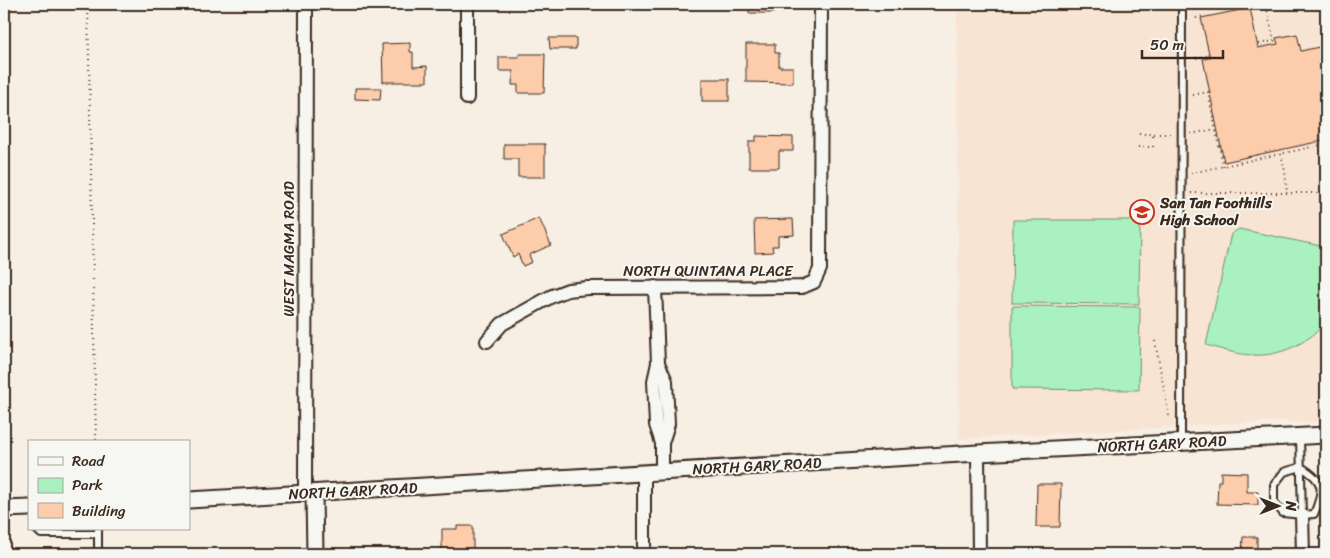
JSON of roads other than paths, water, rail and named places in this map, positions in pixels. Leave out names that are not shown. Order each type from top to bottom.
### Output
[{"type":"street","name":"WEST MAGMA ROAD","points":[[306,4],[310,494]]},
{"type":"street","points":[[467,98],[468,4]]},
{"type":"street","name":"NORTH QUINTANA PLACE","points":[[487,341],[502,324],[552,296],[568,290],[655,287],[802,287],[814,282],[820,269],[821,4]]},
{"type":"street","points":[[655,287],[658,363],[654,381],[656,425],[662,443],[662,472]]},
{"type":"street","name":"NORTH GARY ROAD","points":[[190,500],[978,453],[1326,436]]},
{"type":"street","points":[[978,453],[979,554]]},
{"type":"street","points":[[644,473],[644,554]]},
{"type":"street","points":[[310,494],[316,554]]},
{"type":"street","points":[[4,509],[28,508]]},
{"type":"street","points":[[1302,515],[1303,554]]},
{"type":"lane","points":[[1181,444],[1182,4]]},
{"type":"lane","points":[[1300,437],[1302,515]]},
{"type":"lane","points":[[1301,466],[1315,474],[1320,483],[1320,500],[1314,514],[1302,515],[1283,513],[1274,502],[1274,484],[1284,472],[1301,466]]},
{"type":"lane","points":[[37,530],[42,534],[98,532],[98,554]]},
{"type":"place","name":"San Tan Foothills High School","points":[[1142,212]]}]
